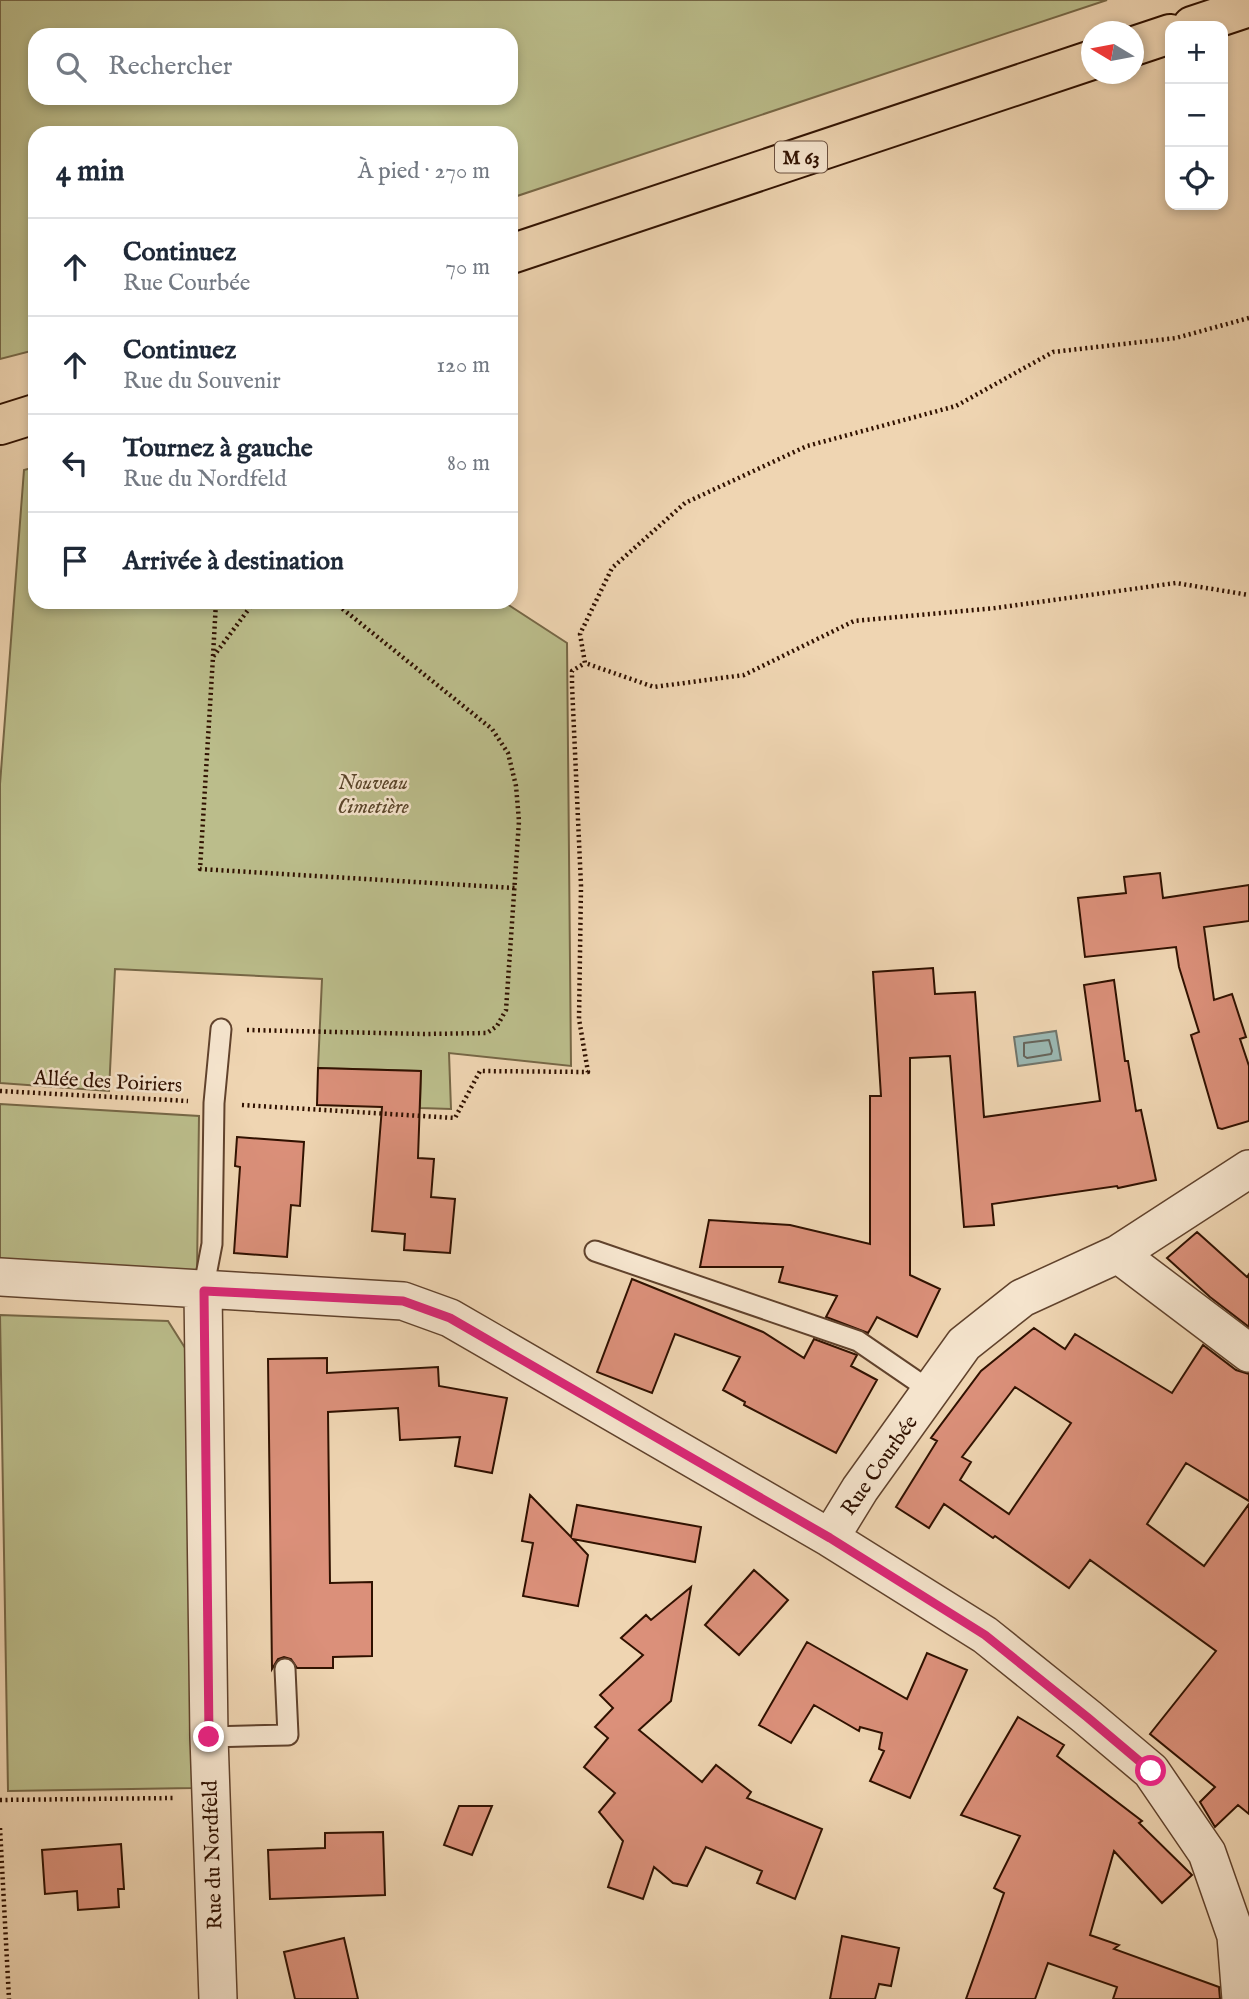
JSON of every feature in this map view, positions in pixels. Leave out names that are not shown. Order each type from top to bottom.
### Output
[{"type":"main road","points":[[1207,21],[1249,7]]},
{"type":"main road","points":[[1144,42],[1165,36]]},
{"type":"main road","name":"M 63","points":[[518,252],[1081,63]]},
{"type":"main road","points":[[0,425],[28,416]]},
{"type":"street","name":"Rue Courbée","points":[[1241,1999],[1236,1936],[1207,1853],[1151,1771],[985,1635],[830,1538],[860,1489],[964,1344],[1021,1298],[1118,1254],[1249,1169]]},
{"type":"street","points":[[1118,1254],[1249,1353]]},
{"type":"street","points":[[0,1278],[403,1301],[450,1318],[830,1538]]},
{"type":"street","name":"Rue du Nordfeld","points":[[204,1291],[209,1737],[218,1999]]},
{"type":"lane","points":[[204,1291],[212,1244],[214,1103],[221,1029]]},
{"type":"lane","points":[[595,1251],[858,1341],[931,1391]]},
{"type":"lane","points":[[209,1737],[288,1735],[285,1669]]},
{"type":"path","points":[[1249,318],[1176,338],[1053,352],[956,406],[807,446],[685,503],[612,568],[580,634],[585,663],[654,687],[744,675],[854,621],[995,608],[1176,583],[1249,595]]},
{"type":"path","points":[[216,609],[200,869],[514,888]]},
{"type":"path","points":[[213,657],[249,609]]},
{"type":"path","points":[[221,1029],[487,1033],[497,1026],[506,1010],[519,821],[516,786],[508,753],[492,729],[343,609]]},
{"type":"path","name":"Allée des Poiriers","points":[[0,1091],[455,1118],[480,1071],[588,1072],[579,1019],[581,886],[572,671],[585,663]]},
{"type":"path","points":[[0,1800],[211,1798]]},
{"type":"path","points":[[0,1828],[9,1999]]},
{"type":"green space","points":[[0,0],[1107,0],[518,196],[518,126],[28,126],[28,352],[0,359]]},
{"type":"green space","name":"Nouveau Cimetière","points":[[28,469],[28,609],[515,609],[567,643],[571,1066],[449,1053],[451,1109],[420,1108],[421,1071],[318,1068],[322,979],[115,969],[109,1091],[0,1083],[0,784],[24,470]]},
{"type":"green space","points":[[0,1104],[199,1116],[197,1272],[0,1263]]},
{"type":"green space","points":[[0,1315],[168,1321],[187,1351],[193,1788],[8,1791]]},
{"type":"water","points":[[1056,1031],[1061,1060],[1018,1066],[1014,1037]]},
{"type":"building","points":[[1160,873],[1163,898],[1249,885],[1249,921],[1204,927],[1214,1000],[1232,994],[1246,1037],[1240,1039],[1249,1066],[1249,1121],[1218,1128],[1191,1035],[1199,1032],[1179,967],[1176,947],[1085,957],[1078,898],[1126,893],[1124,877]]},
{"type":"building","points":[[933,968],[935,994],[975,992],[984,1117],[1100,1101],[1084,985],[1114,980],[1125,1061],[1128,1061],[1136,1111],[1141,1110],[1156,1180],[1118,1188],[1117,1186],[992,1204],[994,1225],[964,1227],[950,1056],[910,1058],[910,1275],[940,1289],[917,1337],[877,1317],[868,1333],[826,1317],[837,1296],[779,1282],[783,1267],[700,1267],[709,1220],[790,1225],[870,1244],[870,1096],[881,1096],[873,972]]},
{"type":"building","points":[[318,1068],[421,1071],[418,1158],[434,1159],[431,1197],[455,1199],[450,1253],[404,1250],[405,1234],[372,1231],[382,1107],[317,1105]]},
{"type":"building","points":[[237,1137],[304,1142],[300,1206],[291,1205],[287,1257],[234,1253],[240,1167],[235,1166]]},
{"type":"building","points":[[1197,1232],[1247,1277],[1249,1274],[1249,1327],[1210,1297],[1167,1258]]},
{"type":"building","points":[[632,1279],[763,1332],[804,1358],[814,1339],[857,1355],[851,1366],[877,1380],[836,1453],[744,1405],[745,1402],[723,1390],[740,1357],[675,1334],[652,1393],[597,1372]]},
{"type":"building","points":[[1034,1328],[1065,1349],[1075,1334],[1172,1393],[1203,1345],[1236,1370],[1249,1374],[1249,1501],[1186,1463],[1147,1524],[1204,1566],[1249,1504],[1249,1814],[1238,1805],[1215,1827],[1200,1802],[1215,1787],[1150,1734],[1216,1651],[1090,1560],[1069,1588],[944,1504],[929,1528],[896,1507],[937,1441],[931,1438],[981,1371]],"holes":[[[1015,1387],[1071,1423],[1009,1514],[960,1480],[971,1462],[962,1457]]]},
{"type":"building","points":[[327,1358],[327,1373],[438,1367],[439,1386],[507,1398],[492,1473],[455,1466],[460,1437],[400,1440],[398,1408],[328,1412],[330,1583],[372,1582],[372,1656],[333,1657],[333,1668],[297,1668],[291,1659],[284,1657],[278,1659],[272,1669],[268,1359]]},
{"type":"building","points":[[530,1495],[571,1537],[577,1505],[701,1527],[695,1562],[573,1539],[588,1555],[578,1606],[523,1596],[533,1543],[522,1541]]},
{"type":"building","points":[[754,1570],[788,1600],[739,1655],[705,1625]]},
{"type":"building","points":[[691,1587],[671,1701],[639,1730],[702,1782],[716,1765],[751,1792],[747,1798],[822,1829],[795,1899],[757,1883],[762,1871],[706,1847],[687,1886],[673,1883],[654,1867],[643,1899],[608,1887],[623,1841],[599,1812],[615,1793],[584,1767],[608,1738],[595,1727],[613,1708],[600,1695],[643,1655],[621,1638],[646,1615],[651,1620]]},
{"type":"building","points":[[807,1642],[907,1699],[927,1653],[967,1670],[910,1798],[870,1781],[884,1751],[879,1749],[882,1733],[860,1727],[859,1731],[814,1705],[791,1743],[759,1725]]},
{"type":"building","points":[[1018,1717],[1064,1745],[1057,1756],[1142,1821],[1139,1823],[1192,1875],[1162,1903],[1114,1851],[1090,1935],[1119,1945],[1114,1949],[1219,1987],[1220,1999],[1113,1999],[1117,1987],[1048,1963],[1035,1999],[966,1999],[1004,1893],[994,1888],[1020,1836],[961,1815]]},
{"type":"building","points":[[459,1806],[492,1806],[472,1855],[444,1845]]},
{"type":"building","points":[[383,1832],[385,1895],[270,1899],[268,1850],[325,1848],[325,1833]]},
{"type":"building","points":[[121,1844],[124,1889],[118,1889],[119,1907],[78,1910],[77,1891],[45,1894],[42,1850]]},
{"type":"building","points":[[842,1936],[899,1948],[891,1986],[879,1984],[875,1999],[830,1999]]},
{"type":"building","points":[[344,1938],[358,1999],[295,1999],[284,1952]]},
{"type":"route","points":[[209,1737],[204,1291],[403,1301],[450,1318],[830,1538],[985,1635],[1151,1771]]}]
